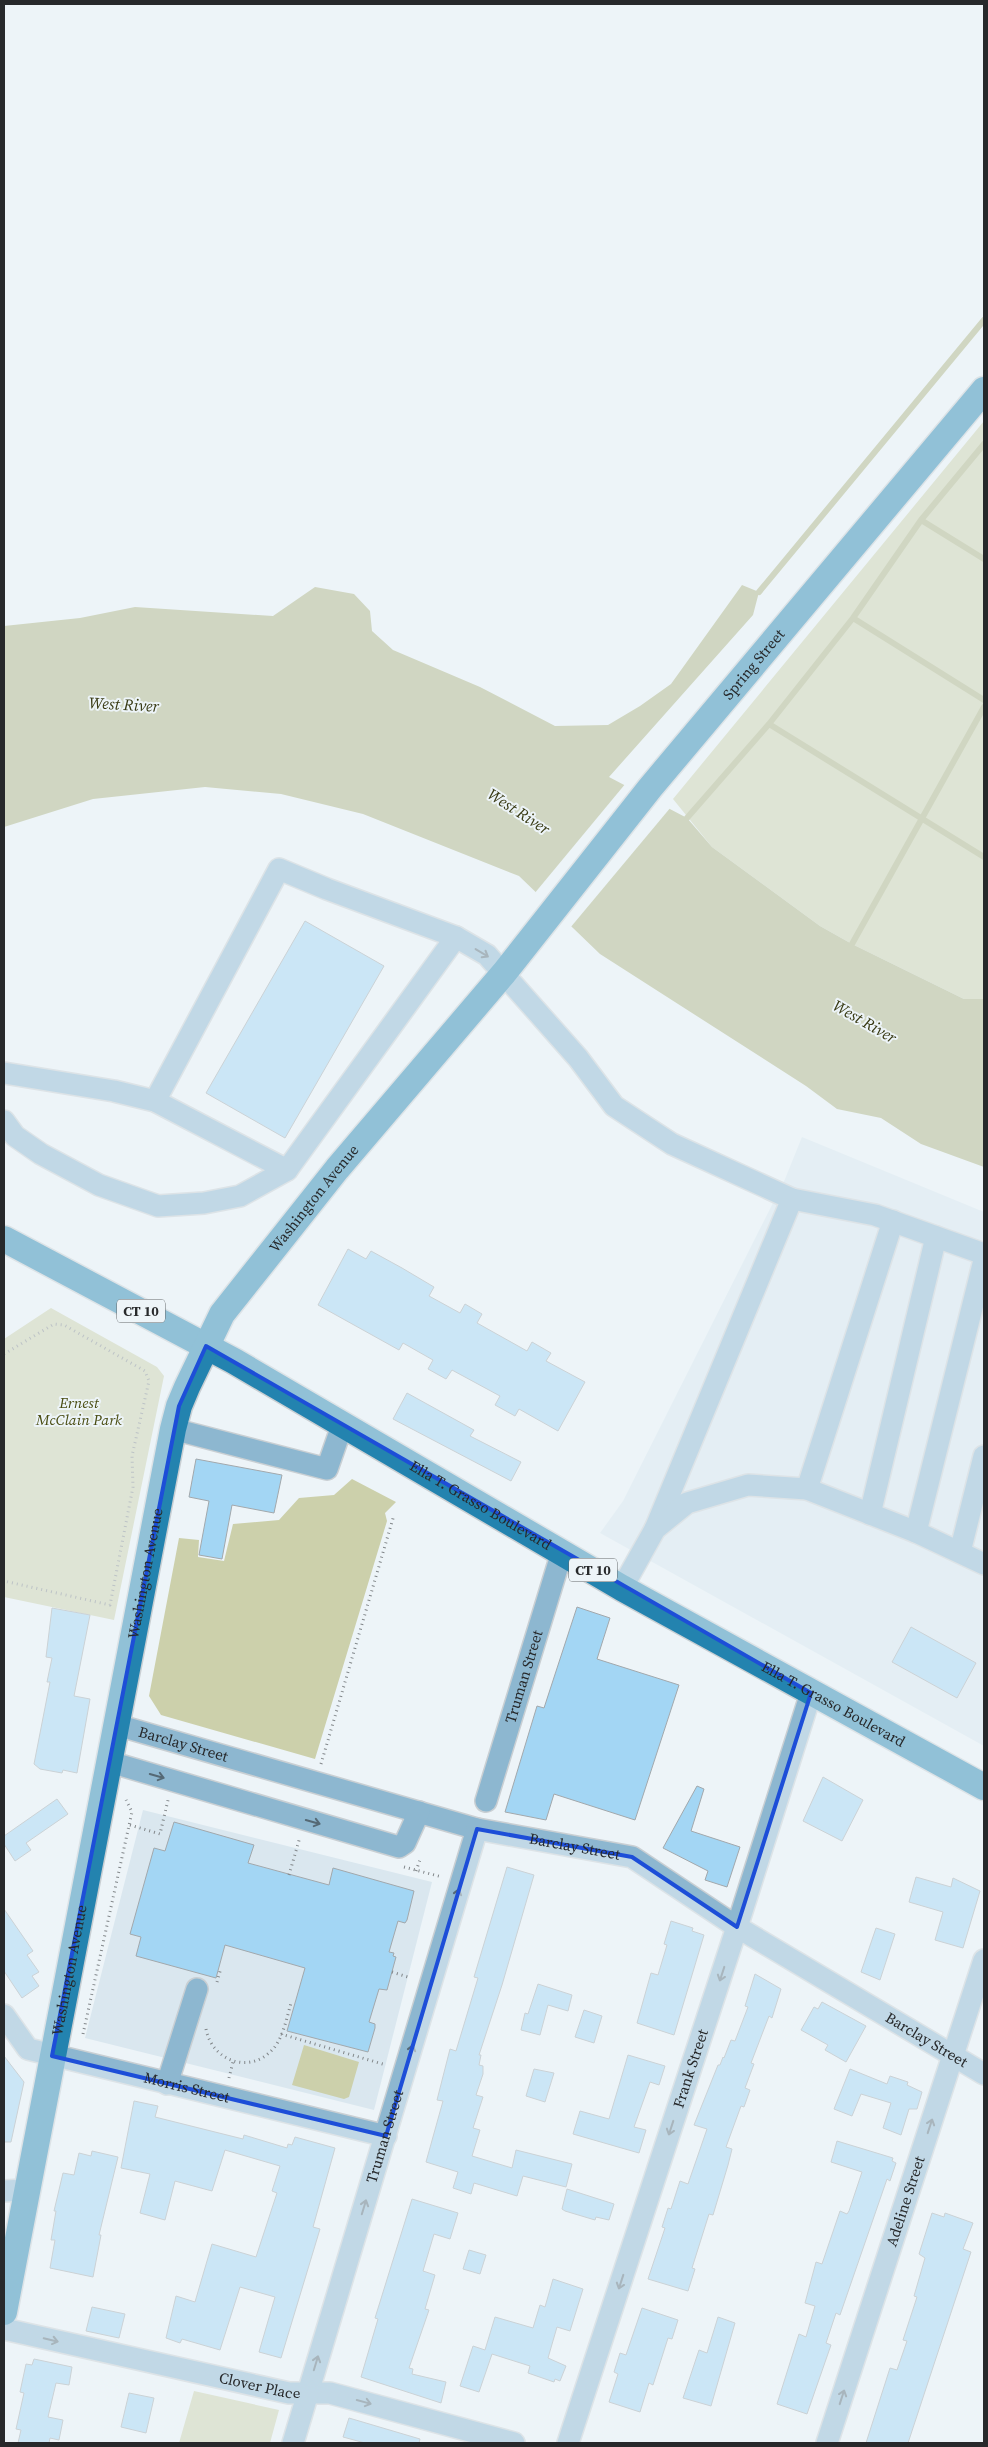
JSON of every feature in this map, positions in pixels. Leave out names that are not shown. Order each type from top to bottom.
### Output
[{"type":"main road","name":"Spring Street","points":[[527,943],[650,788],[984,390]]},
{"type":"main road","name":"Washington Avenue","points":[[4,2312],[15,2191],[52,2056],[121,1765],[117,1725],[173,1429],[179,1406],[206,1346],[228,1306],[337,1169],[504,973],[527,943]]},
{"type":"main road","name":"Ella T. Grasso Boulevard","points":[[4,1239],[206,1346],[343,1423],[622,1588],[984,1787]]},
{"type":"street","points":[[155,1101],[279,869],[456,937],[490,958],[578,1058],[614,1106],[672,1144],[792,1200],[875,1215],[984,1254]]},
{"type":"street","points":[[4,1121],[15,1136],[41,1154],[99,1185],[158,1206],[204,1203],[240,1196],[287,1170],[456,937]]},
{"type":"street","points":[[4,1073],[114,1091],[155,1101],[287,1170]]},
{"type":"street","points":[[622,1588],[655,1529],[792,1200]]},
{"type":"street","points":[[807,1489],[893,1221]]},
{"type":"street","points":[[870,1514],[936,1237]]},
{"type":"street","points":[[916,1532],[984,1260]]},
{"type":"street","points":[[173,1429],[327,1468],[343,1423]]},
{"type":"street","points":[[655,1529],[687,1504],[748,1485],[807,1489],[975,1557],[984,1456]]},
{"type":"street","name":"Truman Street","points":[[486,1801],[562,1552]]},
{"type":"street","name":"Frank Street","points":[[568,2443],[812,1693]]},
{"type":"street","name":"Barclay Street","points":[[117,1725],[477,1829],[632,1857],[737,1927],[984,2074]]},
{"type":"street","points":[[121,1765],[302,1829],[398,1847],[406,1843],[419,1812]]},
{"type":"street","name":"Truman Street","points":[[293,2443],[477,1829]]},
{"type":"street","name":"Adeline Street","points":[[827,2443],[984,1960]]},
{"type":"street","points":[[167,2084],[206,1990]]},
{"type":"street","name":"Morris Street","points":[[4,2015],[28,2049],[386,2136]]},
{"type":"street","name":"Clover Place","points":[[4,2329],[284,2392],[330,2393],[514,2443]]},
{"type":"path","points":[[4,1354],[54,1324],[64,1325],[145,1371],[149,1381],[132,1456],[133,1487],[110,1605],[4,1581]]},
{"type":"path","points":[[316,1782],[394,1515]]},
{"type":"path","points":[[81,2043],[132,1812],[126,1803],[121,1765]]},
{"type":"path","points":[[160,1797],[177,1802]]},
{"type":"path","points":[[130,1825],[160,1834],[168,1800]]},
{"type":"path","points":[[291,1837],[302,1829]]},
{"type":"path","points":[[302,1829],[307,1841]]},
{"type":"path","points":[[289,1875],[302,1829]]},
{"type":"path","points":[[416,1870],[422,1852]]},
{"type":"path","points":[[397,1865],[443,1878],[446,1869]]},
{"type":"path","points":[[206,1990],[220,1968]]},
{"type":"path","points":[[408,1987],[414,1969]]},
{"type":"path","points":[[392,1972],[411,1978]]},
{"type":"path","points":[[206,2022],[206,2030],[213,2047],[233,2062],[245,2063],[261,2059],[274,2048],[281,2034],[291,2003]]},
{"type":"path","points":[[281,2034],[388,2066],[390,2057]]},
{"type":"path","points":[[219,2079],[229,2081],[233,2062]]},
{"type":"highlighted area","points":[[206,1346],[811,1693],[737,1927],[632,1857],[477,1829],[386,2136],[52,2056],[179,1406]]},
{"type":"shaded area","points":[[802,1137],[984,1212],[984,1746],[600,1533],[623,1501],[785,1179]]},
{"type":"shaded area","points":[[143,1810],[432,1882],[374,2110],[85,2038]]},
{"type":"green space","points":[[984,421],[984,999],[964,999],[852,944],[820,926],[712,847],[673,799]]},
{"type":"green space","name":"Ernest McClain Park","points":[[51,1308],[157,1367],[164,1376],[114,1620],[4,1597],[4,1339]]},
{"type":"green space","points":[[352,1479],[396,1502],[385,1513],[387,1521],[315,1759],[161,1715],[149,1696],[179,1538],[199,1540],[198,1557],[224,1561],[233,1524],[279,1520],[299,1498],[334,1495]]},
{"type":"green space","points":[[304,2045],[359,2062],[349,2097],[344,2099],[292,2085]]},
{"type":"green space","points":[[194,2391],[279,2410],[270,2443],[179,2443]]},
{"type":"water","name":"West River","points":[[742,585],[759,592],[753,615],[609,777],[687,818],[712,847],[820,926],[852,944],[964,999],[984,999],[984,1167],[921,1144],[881,1118],[837,1109],[806,1086],[600,954],[519,876],[363,814],[281,794],[205,787],[93,799],[4,827],[4,626],[80,618],[135,607],[273,616],[315,587],[354,594],[370,611],[372,631],[393,650],[480,687],[555,726],[608,725],[640,706],[671,684]]},
{"type":"pier","points":[[626,783],[671,807],[570,928],[534,894]]},
{"type":"building","points":[[305,921],[384,966],[285,1138],[206,1093]]},
{"type":"building","points":[[348,1249],[366,1259],[371,1251],[402,1268],[434,1287],[429,1296],[460,1313],[465,1304],[482,1314],[477,1323],[527,1351],[532,1342],[551,1353],[546,1361],[585,1382],[558,1431],[519,1409],[515,1416],[495,1405],[500,1396],[452,1370],[446,1379],[428,1369],[433,1360],[403,1343],[399,1350],[318,1305]]},
{"type":"building","points":[[407,1393],[474,1430],[470,1436],[521,1462],[511,1481],[393,1419]]},
{"type":"building","points":[[196,1459],[282,1475],[274,1513],[232,1505],[222,1559],[199,1555],[209,1501],[189,1497]]},
{"type":"building","points":[[577,1607],[610,1618],[597,1659],[679,1685],[635,1820],[554,1794],[546,1820],[505,1812],[537,1706],[544,1708]]},
{"type":"building","points":[[52,1608],[90,1615],[74,1696],[90,1699],[77,1773],[63,1770],[62,1773],[40,1769],[34,1764],[50,1682],[47,1682],[52,1658],[46,1657]]},
{"type":"building","points":[[911,1627],[976,1663],[957,1698],[892,1662]]},
{"type":"building","points":[[823,1777],[863,1800],[842,1841],[803,1821]]},
{"type":"building","points":[[697,1786],[704,1789],[691,1831],[740,1847],[727,1887],[705,1880],[708,1871],[663,1848]]},
{"type":"building","points":[[57,1799],[68,1814],[26,1843],[31,1850],[15,1861],[4,1844],[4,1836]]},
{"type":"building","points":[[174,1822],[254,1845],[248,1863],[329,1885],[333,1868],[414,1891],[407,1920],[405,1923],[398,1921],[389,1952],[394,1953],[393,1956],[396,1957],[387,1990],[379,1989],[369,2022],[375,2024],[375,2028],[368,2052],[287,2031],[305,1968],[225,1945],[216,1978],[136,1956],[141,1937],[130,1934],[154,1848],[165,1851]]},
{"type":"building","points":[[507,1867],[534,1875],[502,1985],[479,2055],[481,2055],[479,2065],[483,2066],[483,2074],[476,2095],[483,2097],[473,2128],[480,2130],[472,2156],[512,2168],[516,2150],[572,2164],[566,2187],[523,2176],[517,2196],[474,2183],[471,2194],[453,2188],[458,2172],[426,2162],[443,2101],[437,2100],[450,2049],[456,2051],[478,1978],[474,1977]]},
{"type":"building","points":[[916,1877],[951,1887],[953,1878],[980,1891],[963,1948],[935,1940],[943,1912],[909,1902]]},
{"type":"building","points":[[4,1909],[33,1951],[27,1955],[39,1972],[32,1976],[39,1986],[22,1998],[4,1971]]},
{"type":"building","points":[[671,1921],[693,1928],[692,1931],[704,1935],[674,2035],[637,2023],[651,1973],[658,1975],[667,1945],[664,1944]]},
{"type":"building","points":[[876,1928],[895,1934],[880,1980],[861,1972]]},
{"type":"building","points":[[755,1974],[781,1989],[772,2018],[769,2016],[751,2063],[754,2064],[745,2088],[750,2090],[744,2107],[741,2106],[726,2147],[732,2149],[728,2165],[713,2215],[709,2214],[692,2268],[695,2269],[688,2291],[648,2279],[665,2228],[662,2227],[668,2208],[671,2209],[680,2181],[688,2184],[707,2129],[694,2125],[718,2065],[720,2065],[724,2058],[731,2040],[735,2041],[748,2007],[745,2006]]},
{"type":"building","points":[[538,1984],[572,1995],[568,2011],[548,2005],[540,2035],[521,2030],[525,2013],[528,2014]]},
{"type":"building","points":[[822,2002],[866,2026],[846,2062],[825,2050],[828,2045],[801,2030],[814,2007],[818,2009]]},
{"type":"building","points":[[584,2010],[602,2016],[594,2043],[575,2037]]},
{"type":"building","points":[[628,2055],[665,2066],[659,2085],[650,2082],[634,2127],[646,2130],[639,2153],[573,2134],[580,2111],[609,2119]]},
{"type":"building","points":[[4,2056],[24,2082],[11,2142],[4,2142]]},
{"type":"building","points":[[534,2069],[554,2073],[545,2102],[526,2096]]},
{"type":"building","points":[[850,2069],[887,2084],[890,2076],[908,2082],[907,2085],[922,2092],[917,2109],[909,2109],[901,2135],[883,2128],[891,2103],[861,2094],[852,2116],[834,2109]]},
{"type":"building","points":[[134,2101],[158,2106],[155,2117],[243,2139],[244,2135],[287,2148],[288,2144],[292,2145],[295,2137],[335,2148],[313,2227],[320,2229],[281,2358],[259,2352],[275,2297],[240,2287],[220,2350],[182,2339],[180,2343],[166,2338],[176,2296],[195,2302],[212,2244],[256,2257],[277,2193],[272,2191],[280,2166],[225,2150],[212,2191],[175,2181],[165,2220],[140,2213],[150,2174],[121,2168]]},
{"type":"building","points":[[837,2141],[893,2158],[892,2161],[896,2163],[890,2181],[887,2179],[840,2315],[836,2313],[826,2343],[831,2345],[807,2414],[777,2404],[799,2334],[806,2337],[815,2306],[805,2303],[816,2262],[822,2264],[840,2211],[847,2214],[849,2211],[862,2172],[831,2162]]},
{"type":"building","points":[[92,2151],[118,2157],[99,2235],[101,2235],[93,2277],[50,2268],[55,2240],[51,2240],[56,2211],[54,2211],[63,2173],[74,2175],[79,2153],[91,2156]]},
{"type":"building","points":[[567,2189],[614,2204],[609,2220],[596,2217],[595,2220],[562,2209]]},
{"type":"building","points":[[412,2199],[458,2213],[450,2239],[434,2234],[423,2271],[435,2275],[425,2309],[429,2310],[409,2368],[413,2369],[412,2374],[446,2382],[441,2403],[361,2377],[378,2319],[375,2318]]},
{"type":"building","points":[[932,2213],[944,2217],[945,2213],[973,2223],[963,2249],[971,2252],[908,2443],[866,2443],[890,2368],[897,2370],[907,2341],[903,2340],[917,2297],[914,2296],[925,2258],[919,2254]]},
{"type":"building","points":[[469,2250],[486,2255],[480,2274],[463,2269]]},
{"type":"building","points":[[553,2279],[583,2289],[570,2331],[557,2327],[548,2358],[566,2366],[560,2381],[555,2379],[554,2382],[528,2373],[530,2366],[492,2354],[479,2392],[460,2386],[473,2346],[485,2350],[495,2317],[533,2328],[540,2305],[545,2307]]},
{"type":"building","points":[[92,2307],[125,2314],[119,2338],[86,2331]]},
{"type":"building","points":[[642,2308],[678,2320],[672,2339],[668,2338],[653,2385],[649,2383],[640,2412],[609,2402],[618,2374],[614,2372],[620,2353],[626,2355]]},
{"type":"building","points":[[718,2317],[735,2323],[711,2406],[683,2398],[699,2350],[707,2353]]},
{"type":"building","points":[[34,2359],[72,2367],[69,2385],[56,2383],[48,2417],[63,2420],[59,2440],[50,2438],[49,2443],[18,2443],[21,2430],[16,2429],[24,2393],[20,2392],[26,2364],[32,2365]]},
{"type":"building","points":[[129,2393],[154,2398],[146,2433],[121,2427]]},
{"type":"building","points":[[349,2418],[420,2439],[419,2443],[365,2443],[343,2437]]},
{"type":"waterway","points":[[759,592],[984,320]]},
{"type":"waterway","points":[[687,818],[769,724],[853,618],[921,520],[984,444]]},
{"type":"waterway","points":[[921,520],[984,559]]},
{"type":"waterway","points":[[853,618],[984,700]]},
{"type":"waterway","points":[[852,944],[984,707]]},
{"type":"waterway","points":[[769,724],[984,857]]}]
